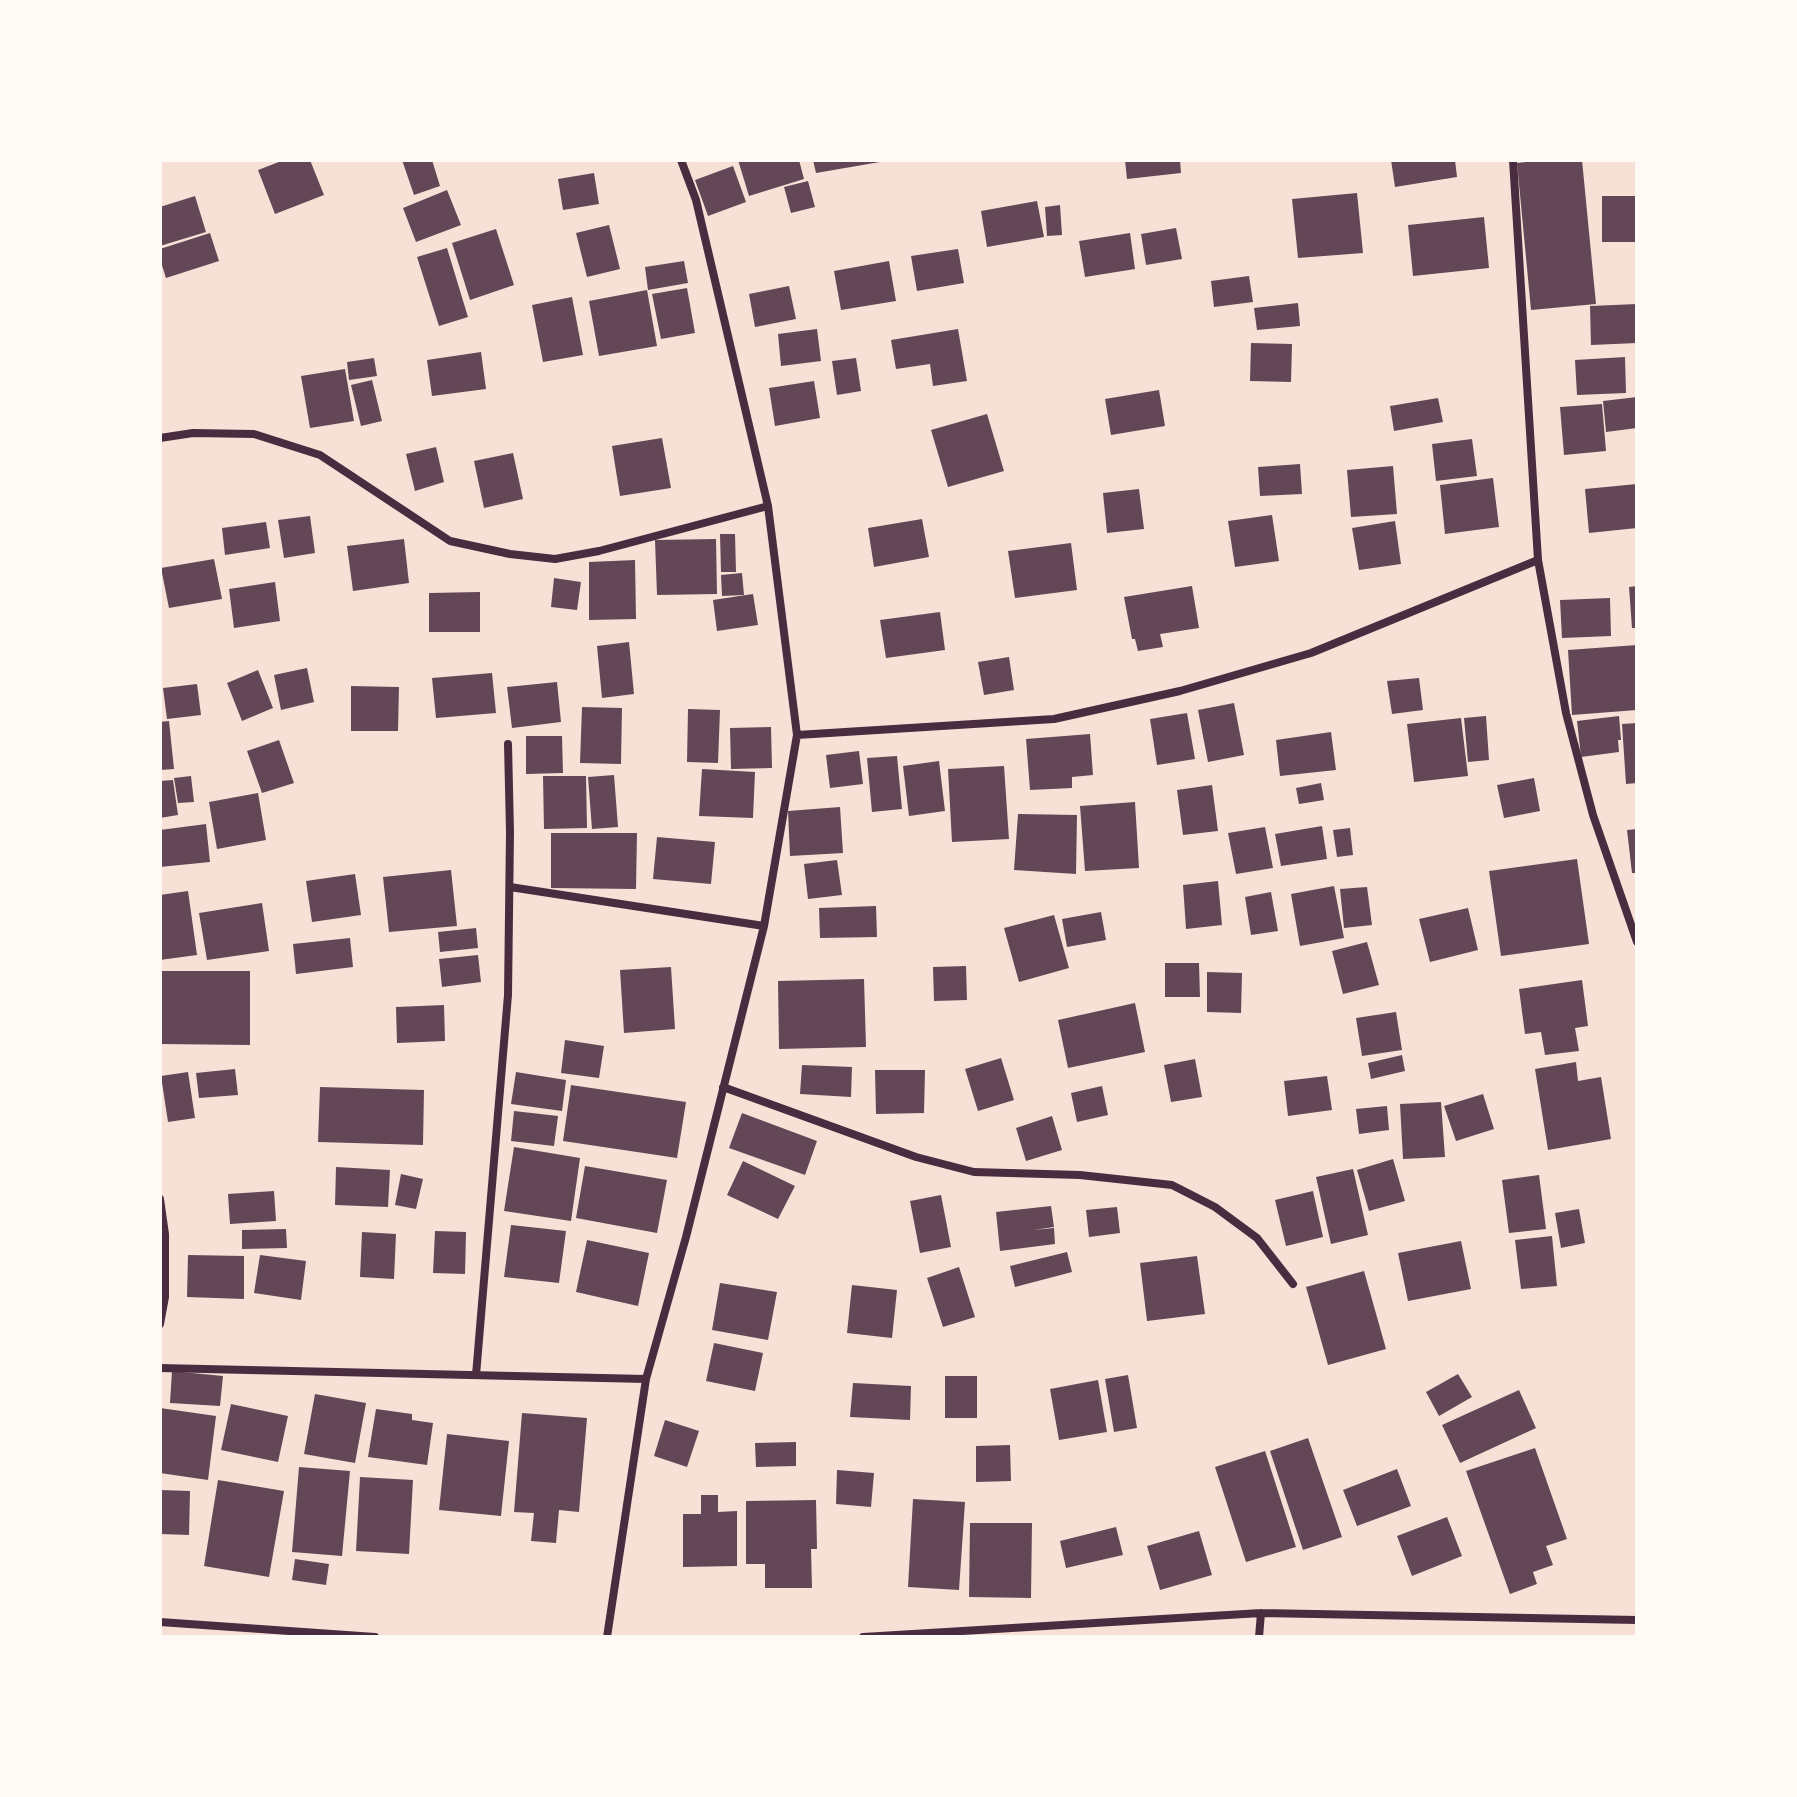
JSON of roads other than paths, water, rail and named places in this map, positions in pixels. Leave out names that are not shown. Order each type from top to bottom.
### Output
[{"type":"street","points":[[607,1637],[646,1379],[686,1237],[764,926],[797,735],[768,506],[696,200],[681,160]]},
{"type":"street","points":[[1513,160],[1538,560],[1570,728],[1593,815],[1637,942]]},
{"type":"street","points":[[160,438],[193,433],[254,434],[320,455],[450,541],[510,554],[555,559],[599,551],[768,506]]},
{"type":"street","points":[[797,735],[1054,719],[1180,691],[1311,653],[1538,560]]},
{"type":"street","points":[[476,1375],[508,995],[508,744]]},
{"type":"street","points":[[510,887],[764,926]]},
{"type":"street","points":[[723,1087],[916,1157],[974,1172],[1080,1175],[1172,1185],[1215,1207],[1257,1238],[1293,1284]]},
{"type":"street","points":[[160,1199],[165,1234],[165,1297],[160,1324]]},
{"type":"street","points":[[160,1368],[646,1379]]},
{"type":"street","points":[[1259,1637],[1261,1613]]},
{"type":"street","points":[[863,1637],[1261,1613],[1637,1620]]},
{"type":"street","points":[[160,1622],[375,1637]]}]
